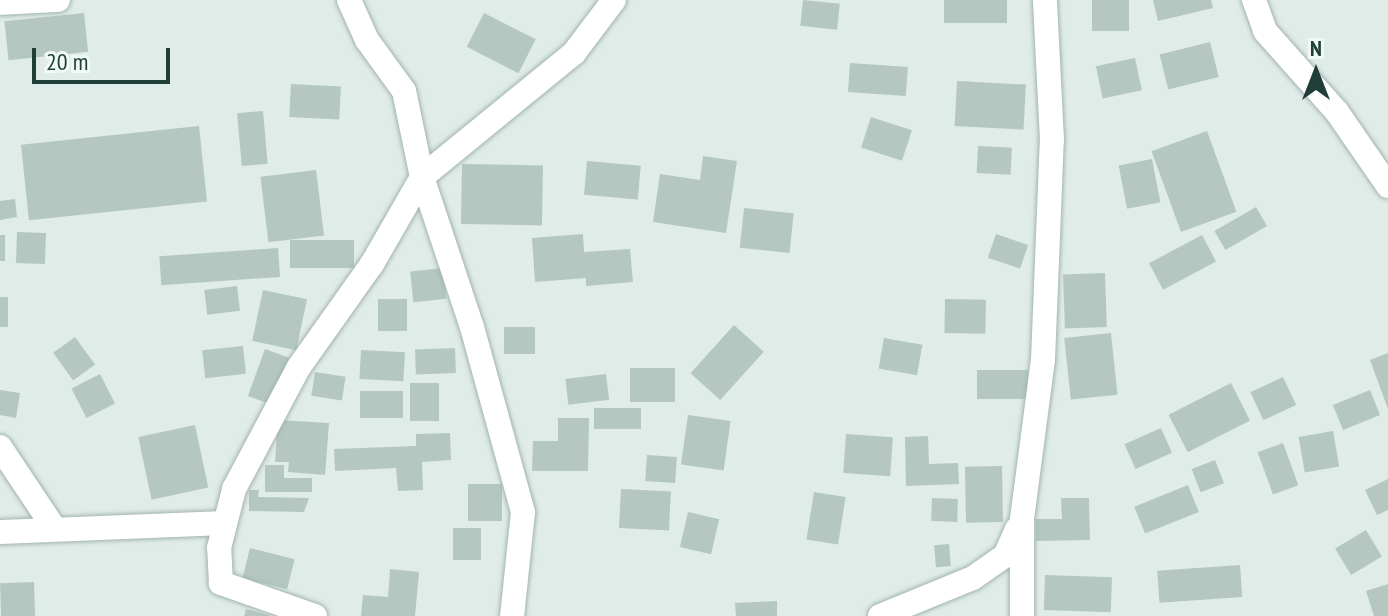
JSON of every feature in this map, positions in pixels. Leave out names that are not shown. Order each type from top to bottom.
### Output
[{"type":"street","points":[[0,3],[58,0]]},
{"type":"street","points":[[349,0],[367,40],[404,91],[422,177],[472,327],[523,512],[512,616]]},
{"type":"street","points":[[315,616],[221,583],[219,548],[234,489],[299,367],[372,264],[422,177],[574,53],[614,0]]},
{"type":"street","points":[[1022,616],[1022,519],[1043,360],[1052,140],[1045,0]]},
{"type":"street","points":[[1254,0],[1265,31],[1337,112],[1388,186]]},
{"type":"street","points":[[0,447],[54,528]]},
{"type":"street","points":[[880,616],[973,578],[995,564],[1005,556],[1022,519]]},
{"type":"street","points":[[0,532],[225,523]]},
{"type":"building","points":[[803,0],[840,4],[837,30],[800,26]]},
{"type":"building","points":[[944,0],[1007,0],[1007,23],[944,23]]},
{"type":"building","points":[[1092,0],[1129,0],[1129,31],[1092,31]]},
{"type":"building","points":[[1153,0],[1211,0],[1213,8],[1158,21]]},
{"type":"building","points":[[84,13],[88,52],[9,60],[4,21]]},
{"type":"building","points":[[484,13],[536,39],[518,73],[467,47]]},
{"type":"building","points":[[1210,42],[1219,77],[1168,90],[1160,55]]},
{"type":"building","points":[[1135,58],[1142,90],[1103,99],[1096,66]]},
{"type":"building","points":[[850,63],[908,67],[906,96],[848,92]]},
{"type":"building","points":[[957,81],[1026,85],[1024,130],[955,126]]},
{"type":"building","points":[[291,84],[341,87],[339,120],[289,117]]},
{"type":"building","points":[[263,111],[268,164],[242,166],[237,113]]},
{"type":"building","points":[[871,117],[912,130],[902,161],[861,147]]},
{"type":"building","points":[[199,126],[207,202],[29,220],[21,145]]},
{"type":"building","points":[[1207,131],[1236,212],[1181,232],[1152,151]]},
{"type":"building","points":[[978,146],[1012,148],[1011,175],[977,173]]},
{"type":"building","points":[[703,156],[737,161],[726,233],[653,222],[660,174],[700,180]]},
{"type":"building","points":[[1152,159],[1160,202],[1127,209],[1119,165]]},
{"type":"building","points":[[587,161],[641,166],[638,200],[584,195]]},
{"type":"building","points":[[462,164],[543,165],[542,225],[461,224]]},
{"type":"building","points":[[316,170],[324,236],[268,242],[260,177]]},
{"type":"building","points":[[15,199],[17,217],[0,220],[0,201]]},
{"type":"building","points":[[1256,207],[1267,226],[1225,250],[1214,231]]},
{"type":"building","points":[[744,208],[794,213],[790,253],[740,248]]},
{"type":"building","points":[[17,232],[46,233],[45,264],[16,263]]},
{"type":"building","points":[[583,234],[584,252],[630,249],[633,282],[586,286],[586,278],[535,282],[532,238]]},
{"type":"building","points":[[996,234],[1028,245],[1020,269],[988,258]]},
{"type":"building","points":[[0,235],[5,235],[5,261],[0,261]]},
{"type":"building","points":[[1202,235],[1216,261],[1163,290],[1149,263]]},
{"type":"building","points":[[290,240],[354,240],[354,268],[290,268]]},
{"type":"building","points":[[278,248],[280,277],[161,285],[159,256]]},
{"type":"building","points":[[443,268],[446,299],[413,302],[410,271]]},
{"type":"building","points":[[1105,273],[1107,327],[1065,328],[1063,274]]},
{"type":"building","points":[[237,286],[240,311],[207,315],[204,290]]},
{"type":"building","points":[[263,290],[307,299],[296,350],[252,341]]},
{"type":"building","points":[[0,297],[8,297],[8,327],[0,327]]},
{"type":"building","points":[[378,299],[407,299],[407,331],[378,331]]},
{"type":"building","points":[[945,299],[986,300],[985,334],[944,333]]},
{"type":"building","points":[[734,325],[764,352],[720,400],[691,373]]},
{"type":"building","points":[[504,327],[535,327],[535,354],[504,354]]},
{"type":"building","points":[[1111,333],[1117,395],[1071,400],[1064,338]]},
{"type":"building","points":[[75,337],[95,365],[73,380],[53,353]]},
{"type":"building","points":[[884,338],[922,345],[917,375],[879,369]]},
{"type":"building","points":[[243,346],[246,374],[205,378],[202,350]]},
{"type":"building","points":[[455,348],[456,373],[416,374],[415,349]]},
{"type":"building","points":[[265,349],[292,359],[275,406],[248,396]]},
{"type":"building","points":[[361,350],[405,352],[403,381],[359,379]]},
{"type":"building","points":[[1388,353],[1388,409],[1370,360]]},
{"type":"building","points":[[630,368],[675,368],[675,402],[630,402]]},
{"type":"building","points":[[977,370],[1028,370],[1028,399],[977,399]]},
{"type":"building","points":[[315,372],[346,377],[342,401],[311,396]]},
{"type":"building","points":[[100,374],[115,403],[86,418],[71,389]]},
{"type":"building","points":[[606,374],[609,400],[568,405],[565,379]]},
{"type":"building","points":[[1283,377],[1296,405],[1263,420],[1250,392]]},
{"type":"building","points":[[410,383],[439,383],[439,421],[410,421]]},
{"type":"building","points":[[1231,383],[1250,420],[1188,452],[1169,415]]},
{"type":"building","points":[[0,390],[20,393],[16,418],[0,415]]},
{"type":"building","points":[[1370,390],[1380,415],[1343,430],[1333,405]]},
{"type":"building","points":[[360,391],[403,391],[403,418],[360,418]]},
{"type":"building","points":[[594,408],[641,408],[641,429],[594,429]]},
{"type":"building","points":[[688,415],[731,421],[724,470],[681,465]]},
{"type":"building","points":[[558,418],[589,418],[588,471],[532,471],[533,441],[558,441]]},
{"type":"building","points":[[278,420],[329,423],[325,475],[288,472],[289,462],[275,462]]},
{"type":"building","points":[[195,425],[208,488],[152,500],[138,437]]},
{"type":"building","points":[[1161,428],[1172,453],[1135,469],[1124,444]]},
{"type":"building","points":[[1333,431],[1339,466],[1305,473],[1299,437]]},
{"type":"building","points":[[450,433],[451,460],[422,462],[423,490],[398,491],[396,468],[335,471],[334,449],[416,446],[416,434]]},
{"type":"building","points":[[846,434],[893,437],[890,476],[843,473]]},
{"type":"building","points":[[928,436],[929,464],[958,463],[959,484],[906,486],[905,437]]},
{"type":"building","points":[[1283,443],[1298,485],[1273,495],[1258,452]]},
{"type":"building","points":[[647,455],[677,457],[675,483],[645,481]]},
{"type":"building","points":[[1215,460],[1224,483],[1201,492],[1192,469]]},
{"type":"building","points":[[265,465],[284,465],[284,478],[312,478],[312,492],[265,492]]},
{"type":"building","points":[[1002,466],[1003,522],[966,523],[965,467]]},
{"type":"building","points":[[1388,479],[1388,510],[1377,515],[1365,490]]},
{"type":"building","points":[[468,484],[502,484],[502,521],[468,521]]},
{"type":"building","points":[[1188,485],[1199,512],[1145,534],[1134,507]]},
{"type":"building","points":[[621,489],[671,492],[669,531],[619,528]]},
{"type":"building","points":[[249,490],[259,490],[258,497],[309,498],[304,512],[249,511]]},
{"type":"building","points":[[814,492],[846,497],[838,544],[806,539]]},
{"type":"building","points":[[932,498],[958,499],[957,522],[931,521]]},
{"type":"building","points":[[1061,498],[1089,498],[1090,540],[1036,541],[1036,519],[1062,519]]},
{"type":"building","points":[[688,512],[719,519],[711,554],[680,547]]},
{"type":"building","points":[[453,528],[481,528],[481,560],[453,560]]},
{"type":"building","points":[[1366,530],[1382,557],[1351,575],[1335,549]]},
{"type":"building","points":[[949,544],[951,566],[936,567],[934,545]]},
{"type":"building","points":[[250,548],[295,559],[287,589],[243,578]]},
{"type":"building","points":[[1240,565],[1242,597],[1159,603],[1157,571]]},
{"type":"building","points":[[390,569],[419,572],[415,616],[361,616],[363,595],[388,597]]},
{"type":"building","points":[[1045,575],[1112,577],[1111,612],[1044,610]]},
{"type":"building","points":[[34,582],[35,616],[1,616],[0,583]]},
{"type":"building","points":[[1388,584],[1388,616],[1374,616],[1366,591]]},
{"type":"building","points":[[777,601],[777,616],[736,616],[735,603]]},
{"type":"building","points":[[246,609],[269,615],[269,616],[244,616]]}]
